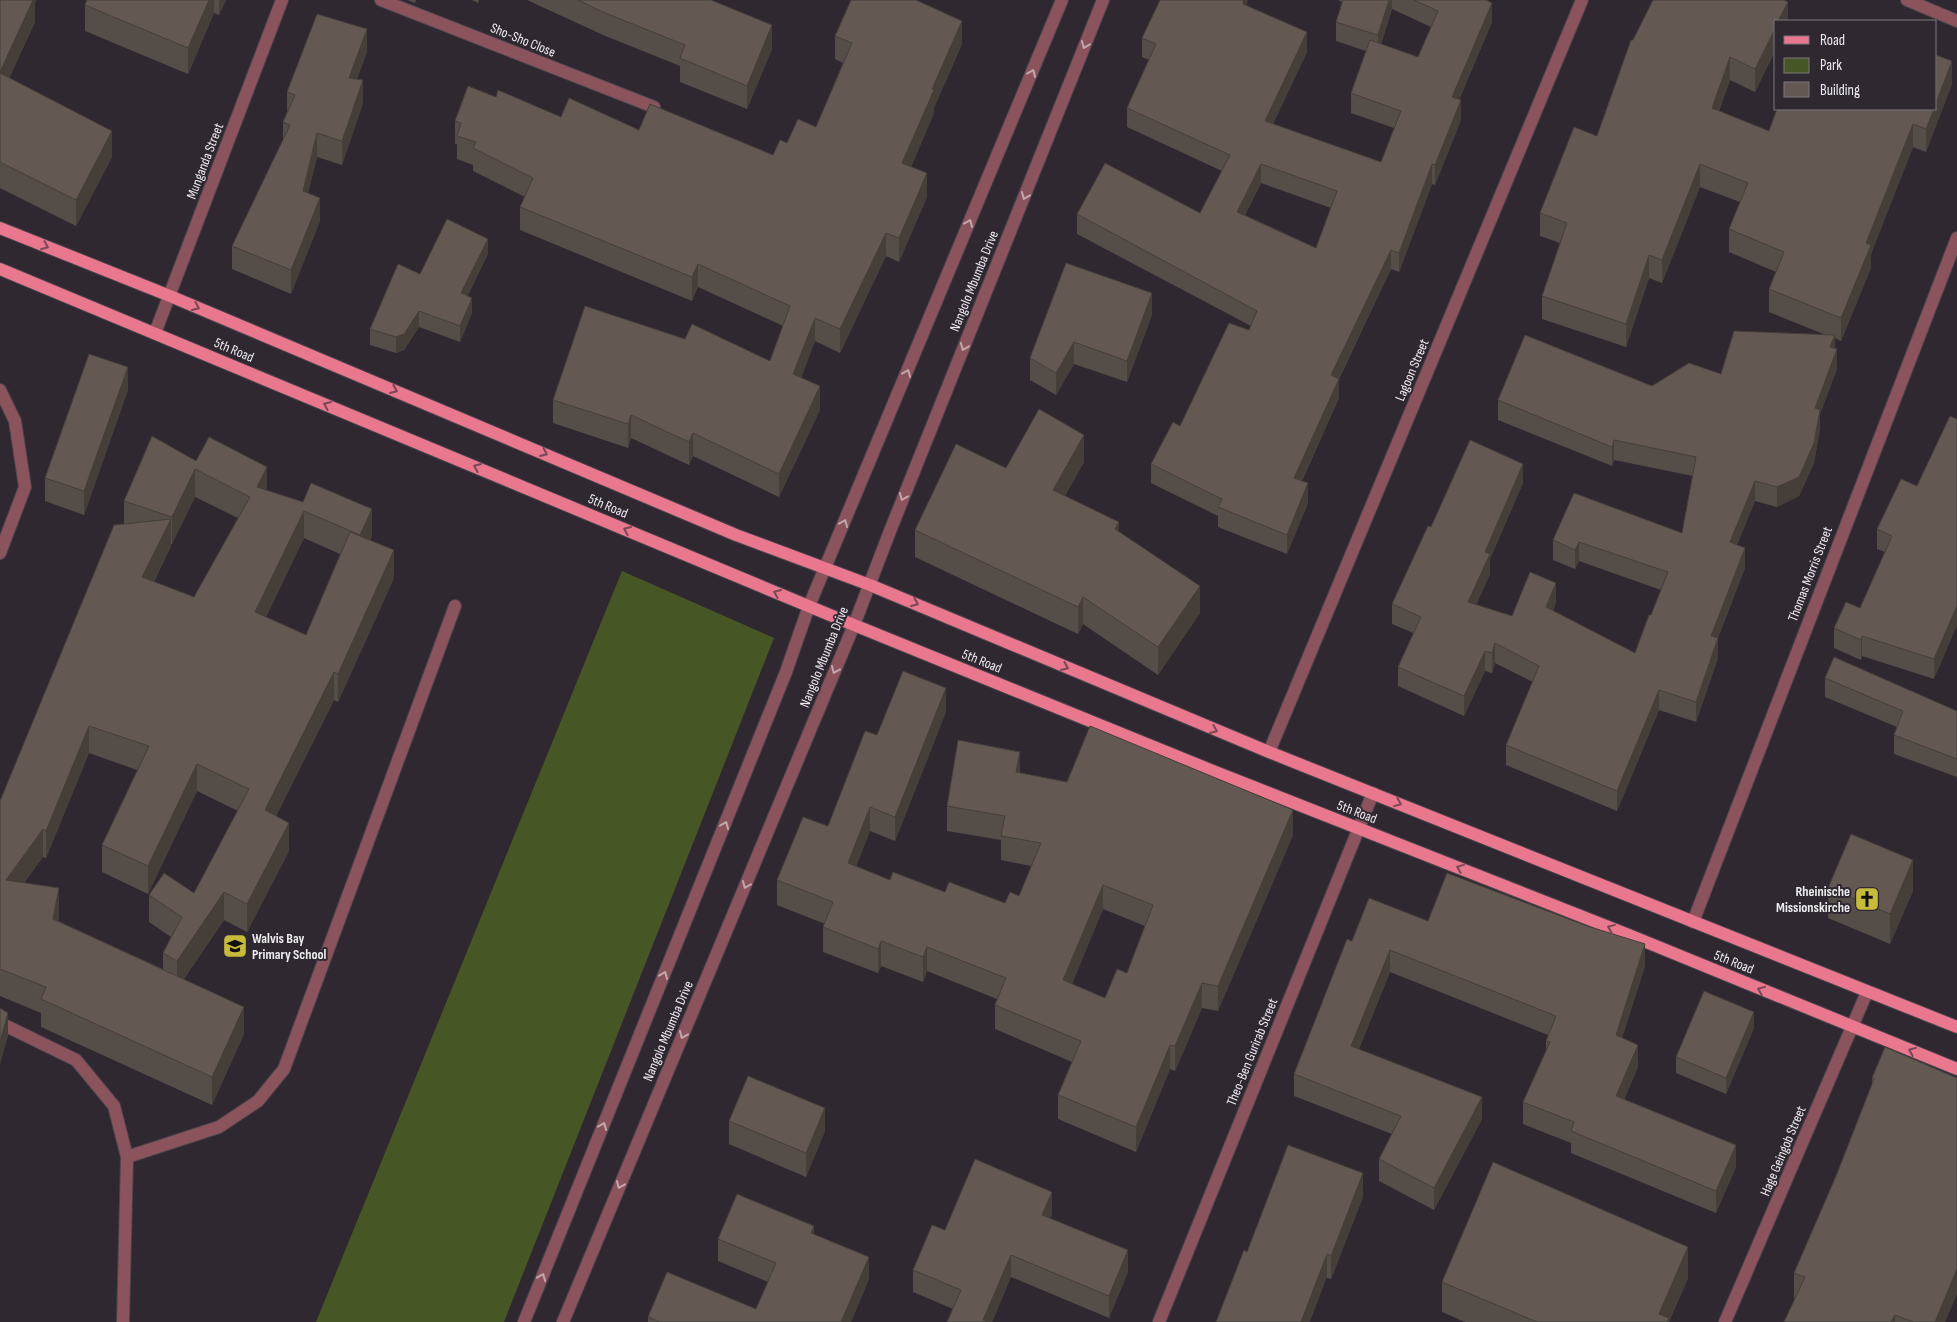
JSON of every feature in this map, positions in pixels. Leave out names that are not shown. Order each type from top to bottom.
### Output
[{"type":"main road","name":"5th Road","points":[[0,228],[170,296],[736,535],[870,585],[1269,752],[1957,1027]]},
{"type":"main road","name":"5th Road","points":[[0,269],[854,625],[1358,828],[1630,935],[1957,1069]]},
{"type":"street","name":"Munganda Street","points":[[155,333],[282,0]]},
{"type":"street","name":"Sho-Sho Close","points":[[381,0],[654,107]]},
{"type":"street","name":"Nangolo Mbumba Drive","points":[[524,1322],[786,672],[809,606],[1062,0]]},
{"type":"street","name":"Nangolo Mbumba Drive","points":[[563,1322],[854,625],[1103,0]]},
{"type":"street","name":"Lagoon Street","points":[[1269,752],[1582,0]]},
{"type":"street","points":[[1907,0],[1957,21]]},
{"type":"street","name":"Thomas Morris Street","points":[[1692,922],[1957,238]]},
{"type":"street","points":[[0,390],[15,421],[25,487],[0,553]]},
{"type":"street","points":[[128,1157],[219,1127],[258,1102],[284,1069],[455,606]]},
{"type":"street","name":"Theo-Ben Gurirab Street","points":[[1159,1322],[1373,793]]},
{"type":"street","name":"Hage Geingob Street","points":[[1725,1322],[1867,992]]},
{"type":"street","points":[[0,1023],[76,1060],[114,1106],[128,1157],[123,1322]]},
{"type":"green space","points":[[622,571],[774,638],[504,1322],[316,1322]]},
{"type":"building","points":[[0,0],[33,0],[0,72]]},
{"type":"building","points":[[87,0],[209,0],[188,48],[85,5]]},
{"type":"building","points":[[578,0],[711,0],[772,25],[747,86],[680,58],[685,45]]},
{"type":"building","points":[[851,0],[916,0],[962,21],[902,163],[927,173],[899,238],[886,233],[840,329],[815,318],[793,374],[820,386],[779,474],[693,433],[689,442],[631,415],[628,424],[553,400],[585,306],[685,339],[692,324],[770,361],[790,306],[698,264],[692,277],[520,207],[533,178],[473,148],[476,142],[457,136],[461,123],[455,121],[468,86],[496,97],[498,90],[561,117],[569,98],[639,130],[650,104],[773,155],[780,140],[787,143],[798,119],[816,127],[852,43],[835,36]]},
{"type":"building","points":[[1160,0],[1244,0],[1243,4],[1307,32],[1265,121],[1381,162],[1401,111],[1351,93],[1370,40],[1418,57],[1438,11],[1414,0],[1486,0],[1492,3],[1452,97],[1461,100],[1435,165],[1432,164],[1399,253],[1391,250],[1331,375],[1339,379],[1294,478],[1308,483],[1287,535],[1218,507],[1222,499],[1151,464],[1173,422],[1180,426],[1229,323],[1249,330],[1257,311],[1077,214],[1105,163],[1200,213],[1230,155],[1127,108],[1156,44],[1142,38]],"holes":[[[1261,164],[1337,191],[1316,248],[1237,212]]]},
{"type":"building","points":[[1343,0],[1389,0],[1378,35],[1336,22]]},
{"type":"building","points":[[1653,0],[1784,0],[1788,2],[1779,20],[1774,20],[1774,31],[1755,69],[1730,57],[1712,108],[1769,131],[1777,110],[1934,110],[1926,129],[1913,124],[1866,243],[1871,245],[1841,318],[1769,289],[1784,252],[1729,229],[1748,183],[1700,164],[1662,260],[1649,255],[1626,324],[1542,296],[1567,223],[1540,213],[1574,127],[1597,136],[1631,40],[1633,40]]},
{"type":"building","points":[[317,14],[367,29],[349,78],[363,80],[342,141],[317,133],[303,191],[320,198],[291,270],[232,246],[290,125],[283,122],[295,95],[287,92]]},
{"type":"building","points":[[1937,55],[1952,61],[1937,100]]},
{"type":"building","points":[[0,73],[112,131],[76,200],[0,162]]},
{"type":"building","points":[[447,219],[488,239],[461,293],[472,298],[460,326],[419,311],[404,334],[396,337],[370,329],[398,264],[420,274]]},
{"type":"building","points":[[1066,263],[1152,293],[1127,361],[1074,342],[1056,373],[1030,358]]},
{"type":"building","points":[[1734,331],[1835,335],[1830,347],[1837,349],[1815,408],[1820,410],[1814,443],[1799,477],[1777,487],[1755,481],[1730,542],[1745,548],[1711,636],[1718,638],[1696,702],[1659,690],[1617,791],[1506,745],[1539,666],[1495,643],[1492,653],[1485,651],[1464,696],[1398,667],[1421,617],[1392,604],[1428,526],[1431,527],[1470,440],[1523,464],[1485,552],[1490,554],[1468,602],[1512,616],[1530,572],[1556,583],[1546,607],[1635,653],[1668,572],[1579,542],[1575,550],[1553,540],[1574,493],[1682,533],[1696,457],[1614,440],[1612,447],[1498,400],[1525,335],[1652,386],[1689,363],[1721,374]]},
{"type":"building","points":[[89,354],[128,367],[84,491],[45,478]]},
{"type":"building","points":[[1039,409],[1084,435],[1053,490],[1119,522],[1115,529],[1200,586],[1158,647],[1083,597],[1078,607],[915,530],[956,444],[1006,468]]},
{"type":"building","points":[[1950,416],[1957,419],[1957,606],[1934,659],[1862,636],[1861,640],[1834,628],[1846,602],[1860,608],[1892,536],[1877,529],[1901,479],[1917,486]]},
{"type":"building","points":[[152,436],[196,461],[209,437],[267,467],[257,487],[303,502],[311,483],[372,509],[360,535],[304,511],[255,612],[306,635],[350,532],[394,550],[338,674],[334,672],[265,810],[289,823],[247,904],[224,892],[177,961],[163,953],[182,917],[149,895],[164,873],[194,893],[249,789],[197,764],[148,866],[102,845],[149,746],[89,726],[46,831],[43,829],[6,880],[59,888],[53,919],[244,1007],[212,1077],[41,999],[46,987],[0,969],[0,801],[114,525],[171,519],[142,577],[194,597],[250,497],[195,469],[172,517],[124,501]]},
{"type":"building","points":[[1834,657],[1957,711],[1957,759],[1894,735],[1903,711],[1825,678]]},
{"type":"building","points":[[903,671],[946,688],[895,817],[870,807],[848,863],[890,880],[893,872],[945,892],[949,882],[1005,903],[1010,892],[1019,896],[1041,843],[1001,836],[1005,816],[947,806],[958,740],[1020,752],[1016,772],[1067,782],[1090,726],[1293,810],[1218,986],[1202,983],[1175,1046],[1170,1045],[1136,1127],[1058,1095],[1081,1041],[995,1005],[1006,978],[927,947],[923,957],[881,941],[878,949],[823,927],[833,902],[777,880],[803,817],[828,826],[865,731],[877,735]],"holes":[[[1103,885],[1153,905],[1127,973],[1117,969],[1105,998],[1063,980]]]},
{"type":"building","points":[[1851,834],[1913,860],[1890,914],[1828,888]]},
{"type":"building","points":[[1447,873],[1587,926],[1645,944],[1616,1035],[1638,1045],[1616,1096],[1736,1145],[1716,1191],[1571,1131],[1574,1122],[1523,1102],[1550,1042],[1546,1041],[1556,1016],[1390,950],[1351,1046],[1482,1097],[1434,1188],[1379,1159],[1401,1116],[1294,1074],[1347,939],[1352,941],[1369,898],[1428,921]]},
{"type":"building","points":[[1704,991],[1754,1012],[1726,1078],[1676,1057]]},
{"type":"building","points":[[0,1008],[8,1013],[0,1042]]},
{"type":"building","points":[[1885,1047],[1957,1078],[1957,1269],[1935,1322],[1913,1322],[1895,1315],[1891,1322],[1784,1322],[1805,1277],[1794,1273],[1836,1176]]},
{"type":"building","points":[[748,1076],[825,1108],[806,1153],[729,1121]]},
{"type":"building","points":[[1288,1145],[1363,1173],[1331,1256],[1327,1254],[1301,1322],[1216,1322],[1244,1250],[1247,1252]]},
{"type":"building","points":[[975,1159],[1052,1192],[1042,1215],[1128,1250],[1109,1296],[1011,1255],[983,1320],[988,1322],[947,1322],[961,1290],[913,1270],[932,1225],[945,1230]]},
{"type":"building","points":[[1493,1162],[1688,1247],[1659,1314],[1669,1318],[1667,1322],[1537,1322],[1442,1282]]},
{"type":"building","points":[[737,1194],[814,1226],[811,1233],[869,1257],[841,1322],[660,1322],[648,1317],[667,1272],[756,1309],[776,1263],[718,1239]]},
{"type":"place","name":"Rheinische Missionskirche","points":[[1867,899]]},
{"type":"place","name":"Walvis Bay Primary School","points":[[235,946]]}]
